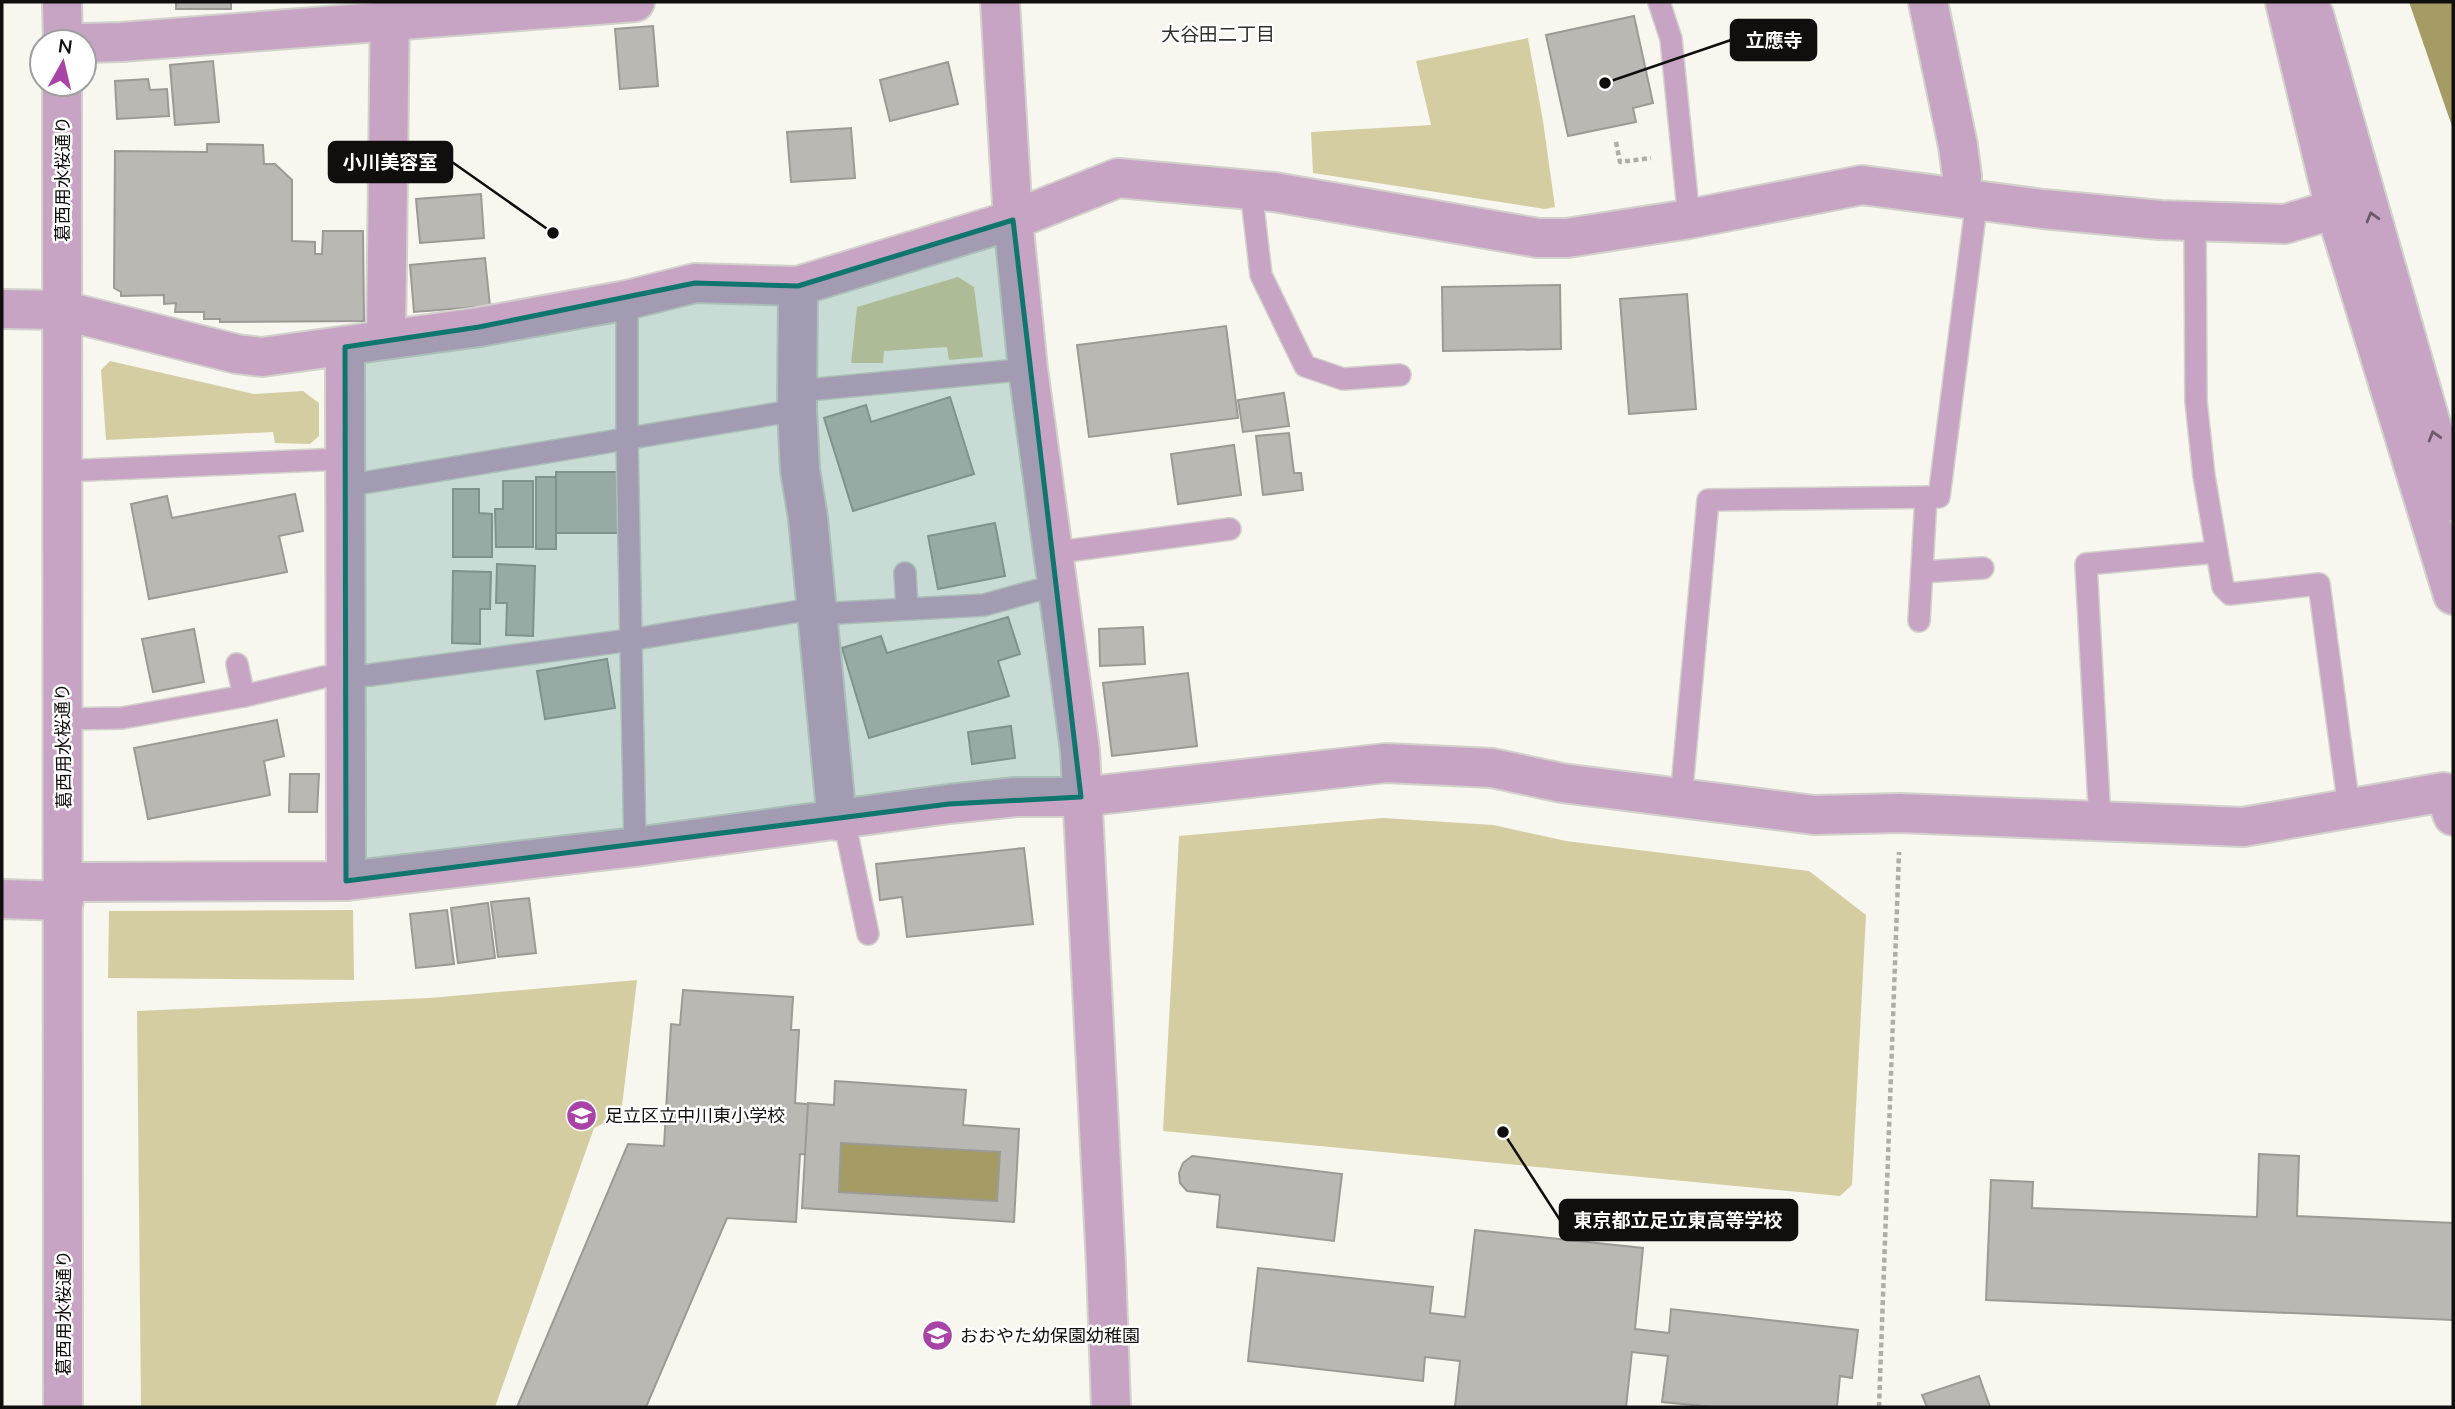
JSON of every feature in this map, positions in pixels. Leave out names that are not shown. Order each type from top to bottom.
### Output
[{"type":"street","points":[[62,2],[63,28]]},
{"type":"street","points":[[98,43],[390,12],[635,2]]},
{"type":"street","points":[[1000,2],[1013,220],[1028,369],[1080,750],[1111,1407]]},
{"type":"street","points":[[1928,2],[1962,176],[1969,198]]},
{"type":"street","points":[[2285,2],[2336,209],[2453,595]]},
{"type":"street","points":[[2310,2],[2453,501]]},
{"type":"street","points":[[386,339],[390,12]]},
{"type":"street","name":"葛西用水桜通り","points":[[62,98],[62,719],[40,896],[63,1407]]},
{"type":"street","points":[[8,309],[61,310],[261,358],[479,327],[627,300],[695,283],[798,286],[1013,220],[1118,178],[1274,192],[1538,238],[1567,238],[1689,219],[1862,185],[2043,209],[2195,221],[2286,224],[2336,209]]},
{"type":"street","points":[[798,286],[797,401],[800,470],[808,518],[840,820]]},
{"type":"street","points":[[345,347],[346,881]]},
{"type":"street","points":[[40,896],[346,881],[635,847],[1016,797],[1081,797],[1386,764],[1492,768],[1562,783],[1814,814],[1901,813],[2244,827],[2444,792],[2453,816]]},
{"type":"lane","points":[[1658,2],[1671,39],[1689,219]]},
{"type":"lane","points":[[1251,190],[1261,275],[1305,366],[1343,379],[1400,375]]},
{"type":"lane","points":[[1681,799],[1708,500],[1939,497],[1969,198]]},
{"type":"lane","points":[[2195,221],[2196,401],[2204,476],[2223,587],[2230,594],[2319,584],[2349,808]]},
{"type":"lane","points":[[627,300],[635,847]]},
{"type":"lane","points":[[62,471],[344,472],[627,438],[797,401],[1028,369]]},
{"type":"lane","points":[[1919,621],[1926,497]]},
{"type":"lane","points":[[62,719],[122,718],[244,696],[324,677],[345,678],[630,640],[818,611],[984,605],[1034,591],[1055,570],[1230,529]]},
{"type":"lane","points":[[2101,822],[2086,564],[2217,552]]},
{"type":"lane","points":[[1922,572],[1983,568]]},
{"type":"lane","points":[[905,573],[907,608]]},
{"type":"lane","points":[[237,664],[244,696]]},
{"type":"lane","points":[[840,820],[868,934]]},
{"type":"path","points":[[1616,142],[1620,162],[1683,153]]},
{"type":"path","points":[[1879,1407],[1901,813]]},
{"type":"highlighted area","points":[[1013,220],[1081,797],[949,804],[346,881],[345,347],[479,327],[695,283],[798,286]]},
{"type":"shaded area","points":[[2409,2],[2453,2],[2453,129]]},
{"type":"shaded area","points":[[1528,38],[1555,207],[1545,209],[1313,173],[1311,132],[1431,125],[1416,61]]},
{"type":"shaded area","points":[[958,277],[974,287],[983,357],[949,360],[947,347],[884,351],[883,363],[851,363],[857,307]]},
{"type":"shaded area","points":[[110,361],[254,394],[303,391],[319,403],[319,436],[310,444],[275,443],[273,432],[106,440],[101,370]]},
{"type":"shaded area","points":[[1383,818],[1493,825],[1566,841],[1809,871],[1866,915],[1852,1185],[1840,1196],[1163,1131],[1179,836]]},
{"type":"shaded area","points":[[353,910],[354,980],[108,978],[109,911]]},
{"type":"shaded area","points":[[637,980],[621,1115],[594,1128],[495,1407],[141,1407],[137,1011],[429,998]]},
{"type":"shaded area","points":[[841,1143],[1000,1152],[997,1201],[839,1192]]},
{"type":"building","points":[[176,2],[231,2],[231,9],[176,9]]},
{"type":"building","points":[[1634,16],[1653,103],[1633,108],[1636,122],[1568,136],[1546,35]]},
{"type":"building","points":[[653,26],[658,86],[620,89],[615,29]]},
{"type":"building","points":[[213,61],[219,122],[175,125],[170,65]]},
{"type":"building","points":[[948,62],[958,104],[890,121],[880,80]]},
{"type":"building","points":[[148,79],[150,90],[167,89],[169,116],[117,119],[115,81]]},
{"type":"building","points":[[851,128],[855,178],[791,182],[787,132]]},
{"type":"building","points":[[207,144],[263,145],[264,164],[275,164],[292,180],[292,241],[315,242],[315,254],[322,254],[323,231],[363,231],[364,321],[220,322],[220,319],[204,319],[204,312],[175,312],[176,303],[164,304],[164,295],[121,296],[121,292],[114,288],[115,151],[207,152]]},
{"type":"building","points":[[481,194],[484,238],[420,243],[416,199]]},
{"type":"building","points":[[485,258],[490,306],[414,312],[410,265]]},
{"type":"building","points":[[1560,285],[1561,349],[1443,351],[1442,287]]},
{"type":"building","points":[[1687,294],[1696,409],[1629,414],[1620,299]]},
{"type":"building","points":[[1226,326],[1238,418],[1089,437],[1077,345]]},
{"type":"building","points":[[1284,393],[1289,426],[1243,432],[1238,400]]},
{"type":"building","points":[[950,397],[974,474],[853,511],[824,418],[866,405],[871,422]]},
{"type":"building","points":[[1289,433],[1294,473],[1301,473],[1303,490],[1263,495],[1256,436]]},
{"type":"building","points":[[1234,445],[1241,495],[1178,504],[1171,454]]},
{"type":"building","points":[[556,472],[619,472],[618,533],[556,533]]},
{"type":"building","points":[[536,477],[556,477],[556,549],[536,549]]},
{"type":"building","points":[[503,481],[533,481],[533,547],[496,547],[495,509],[503,509]]},
{"type":"building","points":[[453,489],[479,489],[479,513],[492,514],[492,557],[453,557]]},
{"type":"building","points":[[295,494],[303,531],[279,536],[287,572],[149,599],[131,504],[167,496],[172,518]]},
{"type":"building","points":[[995,523],[1005,576],[938,589],[928,536]]},
{"type":"building","points":[[497,564],[535,566],[533,636],[506,635],[507,603],[496,603]]},
{"type":"building","points":[[453,571],[491,572],[490,609],[480,609],[480,644],[452,643]]},
{"type":"building","points":[[1008,617],[1020,654],[998,661],[1009,696],[869,738],[842,648],[881,636],[887,653]]},
{"type":"building","points":[[1143,627],[1145,664],[1100,666],[1099,629]]},
{"type":"building","points":[[194,629],[204,682],[153,692],[142,639]]},
{"type":"building","points":[[607,659],[615,708],[545,719],[537,671]]},
{"type":"building","points":[[1188,673],[1197,746],[1112,756],[1103,683]]},
{"type":"building","points":[[277,720],[284,756],[264,761],[270,795],[148,819],[134,748]]},
{"type":"building","points":[[1011,726],[1015,758],[972,764],[968,732]]},
{"type":"building","points":[[290,774],[319,774],[317,812],[289,812]]},
{"type":"building","points":[[1024,848],[1033,924],[907,937],[902,897],[880,900],[876,864]]},
{"type":"building","points":[[529,898],[536,953],[498,957],[491,902]]},
{"type":"building","points":[[488,903],[495,958],[458,963],[451,908]]},
{"type":"building","points":[[447,910],[454,964],[416,968],[410,914]]},
{"type":"building","points":[[683,990],[793,997],[791,1030],[799,1030],[795,1103],[817,1105],[814,1155],[800,1154],[796,1222],[727,1218],[646,1407],[517,1407],[628,1144],[664,1146],[671,1024],[680,1025]]},
{"type":"building","points":[[835,1081],[966,1090],[963,1125],[1019,1129],[1014,1222],[802,1208],[808,1103],[834,1105]],"holes":[[[841,1143],[1000,1152],[997,1201],[839,1192]]]},
{"type":"building","points":[[2259,1154],[2299,1156],[2297,1216],[2453,1223],[2453,1320],[1986,1300],[1991,1180],[2033,1182],[2032,1208],[2257,1217]]},
{"type":"building","points":[[1192,1156],[1342,1174],[1334,1241],[1217,1227],[1220,1195],[1187,1191],[1180,1183],[1179,1173],[1183,1163]]},
{"type":"building","points":[[1475,1230],[1643,1248],[1635,1329],[1669,1333],[1671,1309],[1858,1330],[1852,1378],[1840,1376],[1837,1407],[1714,1407],[1662,1402],[1668,1356],[1632,1352],[1626,1407],[1455,1407],[1460,1361],[1425,1357],[1423,1381],[1248,1361],[1258,1268],[1433,1287],[1430,1313],[1465,1317]]},
{"type":"building","points":[[1979,1376],[1990,1407],[1927,1407],[1922,1395]]},
{"type":"place","name":"立應寺","points":[[1605,83]]},
{"type":"place","name":"小川美容室","points":[[553,233]]},
{"type":"place","name":"足立区立中川東小学校","points":[[582,1115]]},
{"type":"place","name":"東京都立足立東高等学校","points":[[1503,1132]]},
{"type":"place","name":"おおやた幼保園幼稚園","points":[[937,1335]]},
{"type":"district","name":"大谷田二丁目","points":[[1218,34]]}]
